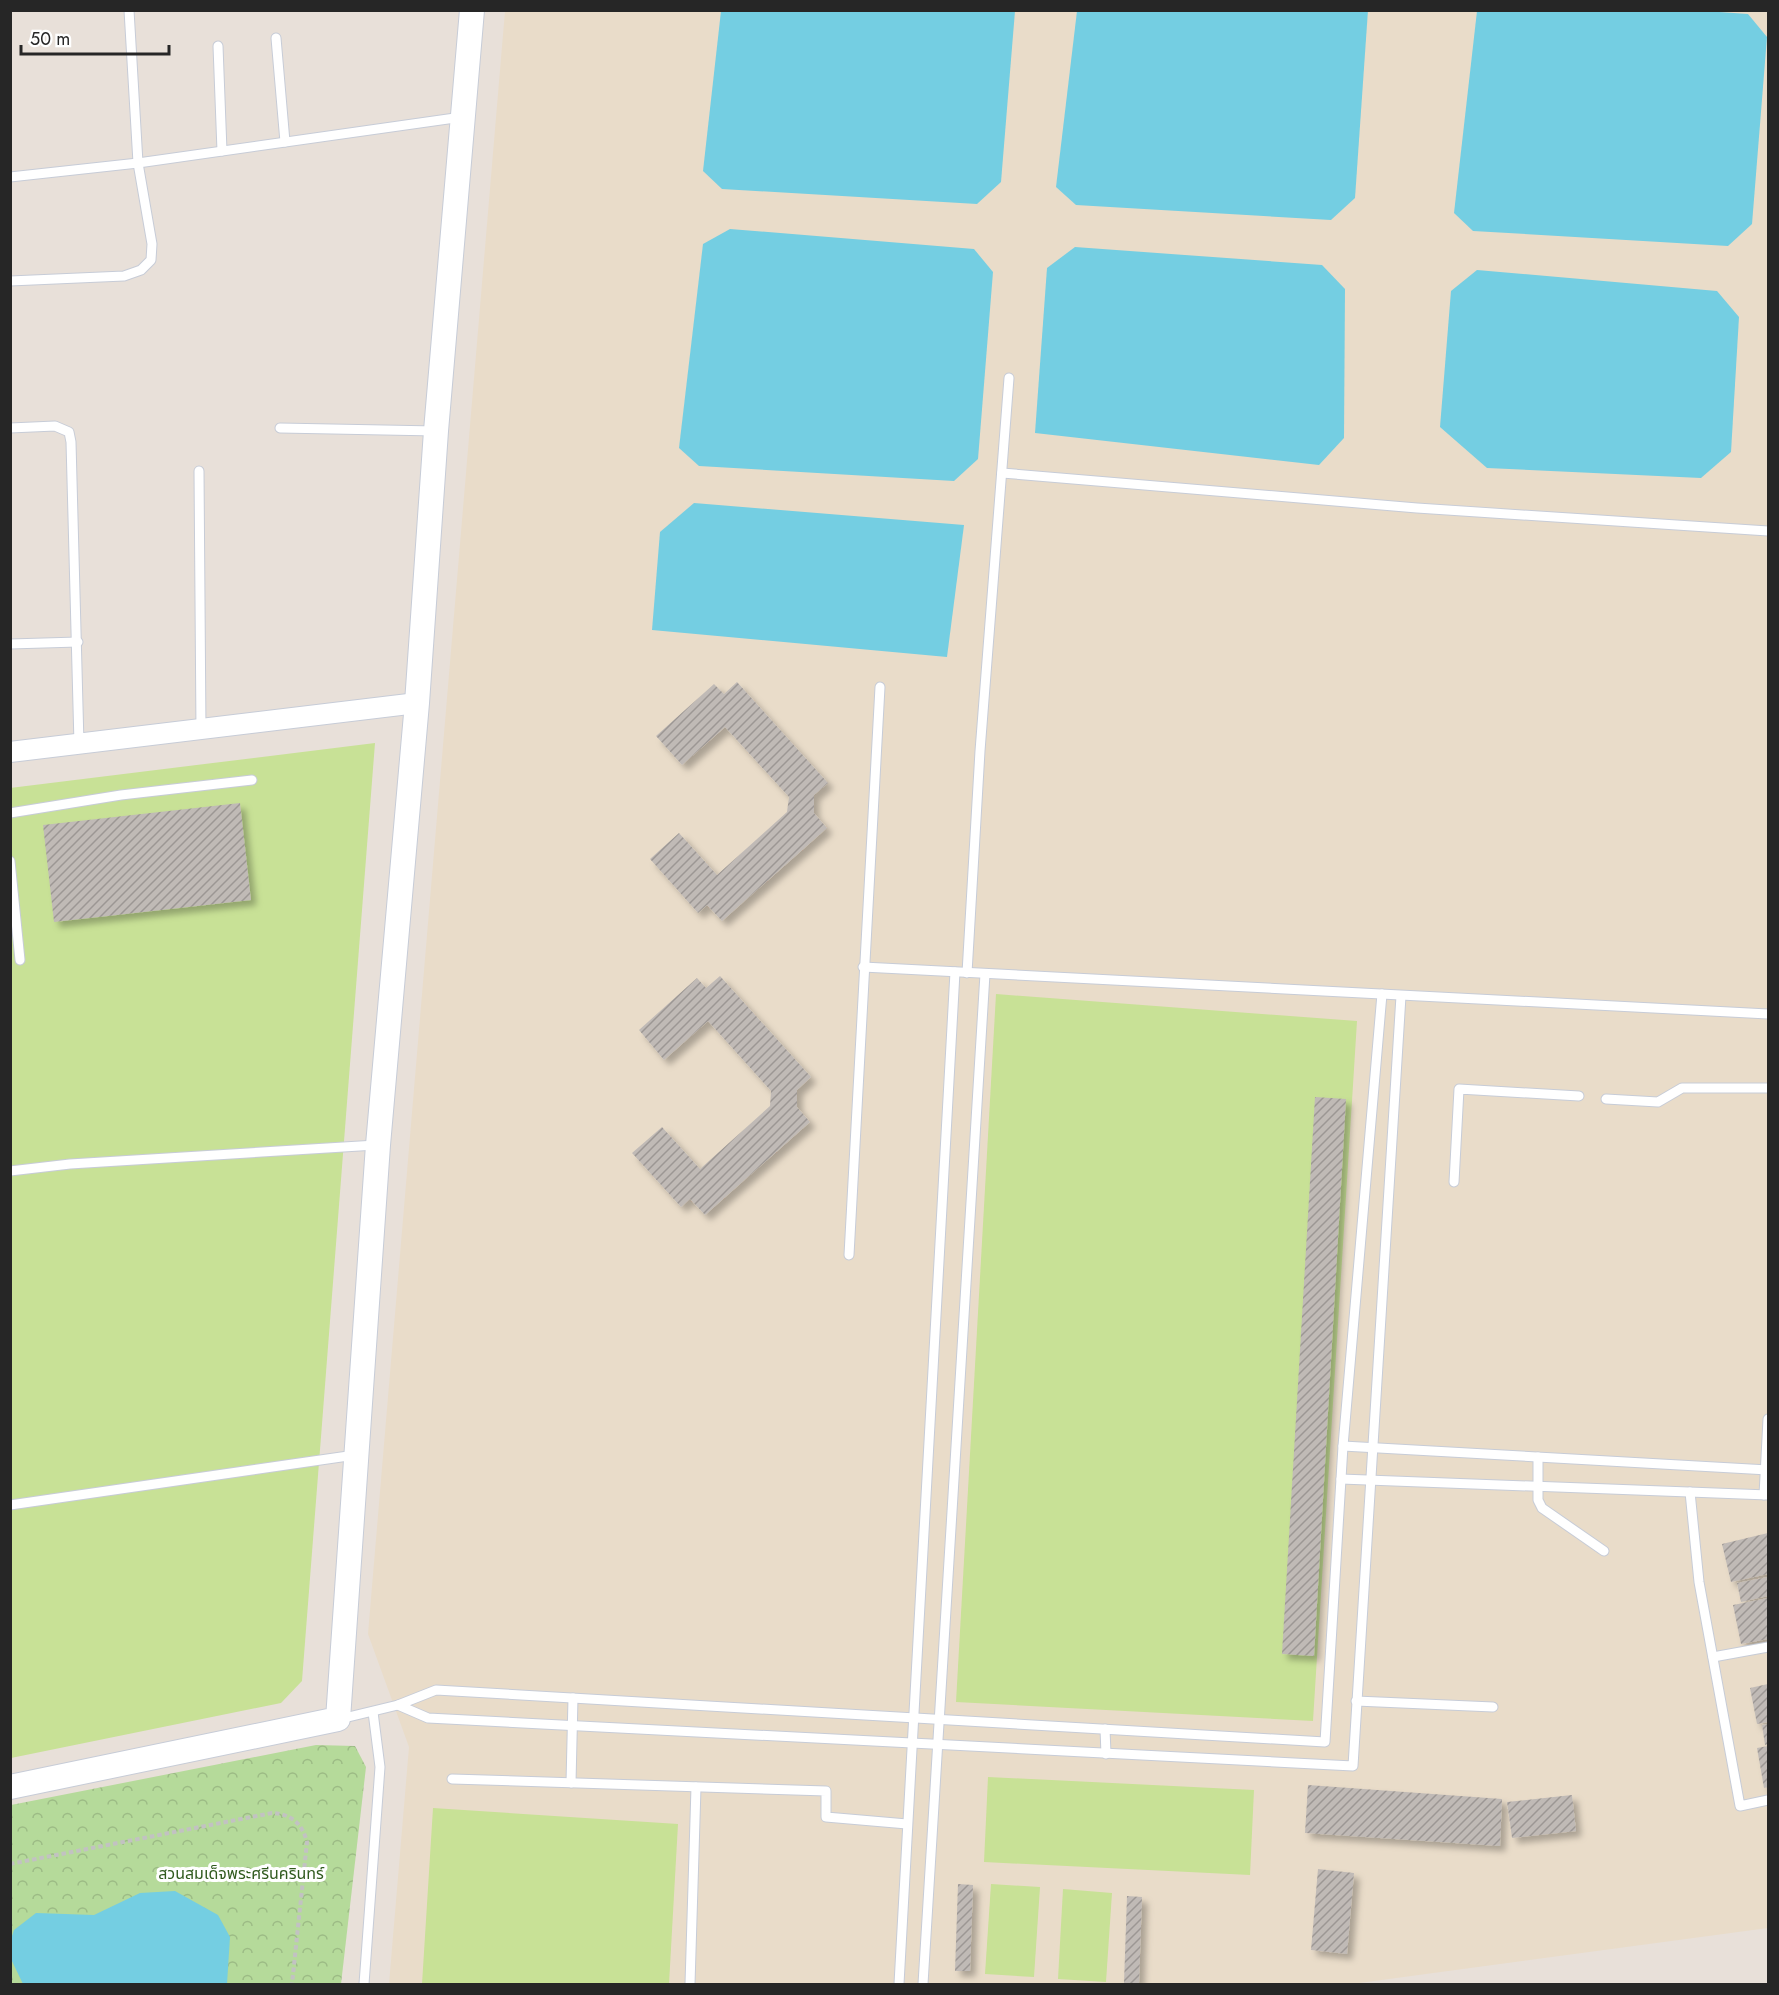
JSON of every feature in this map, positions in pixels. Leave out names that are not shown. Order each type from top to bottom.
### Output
[{"type":"street","points":[[10,1787],[338,1719],[378,1145],[417,703],[436,431],[472,10]]},
{"type":"street","points":[[10,752],[201,731],[417,703]]},
{"type":"lane","points":[[10,281],[124,276],[141,270],[151,260],[152,244],[138,163],[129,10]]},
{"type":"lane","points":[[276,38],[285,142]]},
{"type":"lane","points":[[218,46],[222,151]]},
{"type":"lane","points":[[10,177],[138,163],[462,117]]},
{"type":"lane","points":[[967,973],[980,751],[1010,378]]},
{"type":"lane","points":[[10,428],[55,426],[69,432],[72,455],[80,744]]},
{"type":"lane","points":[[280,428],[436,431]]},
{"type":"lane","points":[[199,471],[201,731]]},
{"type":"lane","points":[[1002,473],[1417,508],[1768,531]]},
{"type":"lane","points":[[10,644],[78,642]]},
{"type":"lane","points":[[849,1255],[880,687]]},
{"type":"lane","points":[[10,813],[121,795],[252,780]]},
{"type":"lane","points":[[10,861],[20,960]]},
{"type":"lane","points":[[863,967],[1768,1014]]},
{"type":"lane","points":[[898,1984],[955,972]]},
{"type":"lane","points":[[922,1984],[985,974]]},
{"type":"lane","points":[[338,1719],[398,1705],[436,1689],[1326,1742],[1343,1446],[1382,994]]},
{"type":"lane","points":[[398,1705],[428,1718],[1353,1766],[1371,1447],[1401,996]]},
{"type":"lane","points":[[1606,1099],[1658,1102],[1682,1088],[1768,1088]]},
{"type":"lane","points":[[1454,1182],[1459,1089],[1579,1096]]},
{"type":"lane","points":[[10,1171],[70,1164],[378,1145]]},
{"type":"lane","points":[[1341,1479],[1766,1495],[1768,1419]]},
{"type":"lane","points":[[1343,1446],[1767,1469]]},
{"type":"lane","points":[[10,1505],[355,1455]]},
{"type":"lane","points":[[1538,1456],[1537,1486],[1542,1508],[1604,1551]]},
{"type":"lane","points":[[1690,1492],[1699,1581],[1740,1806],[1768,1800]]},
{"type":"lane","points":[[1713,1657],[1768,1647]]},
{"type":"lane","points":[[571,1783],[570,1726],[573,1698]]},
{"type":"lane","points":[[1356,1701],[1493,1707]]},
{"type":"lane","points":[[364,1984],[380,1767],[373,1712]]},
{"type":"lane","points":[[1105,1729],[1106,1754]]},
{"type":"lane","points":[[452,1779],[826,1791],[826,1817],[907,1824]]},
{"type":"lane","points":[[690,1984],[696,1787]]},
{"type":"path","points":[[10,1864],[272,1813],[291,1817],[304,1832],[307,1842],[292,1984]]},
{"type":"shaded area","points":[[505,11],[1768,11],[1768,1928],[1352,1984],[389,1984],[409,1747],[368,1634]]},
{"type":"green space","points":[[375,743],[302,1681],[281,1703],[11,1758],[10,788]]},
{"type":"green space","points":[[996,994],[1357,1021],[1313,1721],[956,1702]]},
{"type":"green space","name":"สวนสมเด็จพระศรีนครินทร์","points":[[316,1745],[355,1746],[366,1767],[341,1984],[11,1984],[11,1805]]},
{"type":"green space","points":[[988,1777],[1254,1790],[1250,1875],[984,1862]]},
{"type":"green space","points":[[433,1808],[678,1824],[669,1984],[422,1984]]},
{"type":"green space","points":[[991,1884],[1040,1887],[1034,1977],[985,1974]]},
{"type":"green space","points":[[1063,1889],[1112,1893],[1106,1982],[1058,1979]]},
{"type":"water","points":[[1368,10],[1355,198],[1331,220],[1076,205],[1056,187],[1077,11]]},
{"type":"water","points":[[721,11],[1015,11],[1001,182],[977,204],[722,189],[703,171]]},
{"type":"water","points":[[1477,11],[1705,11],[1748,14],[1767,37],[1752,224],[1728,246],[1473,231],[1454,213]]},
{"type":"water","points":[[730,229],[974,249],[993,272],[978,459],[954,481],[699,466],[679,448],[703,244]]},
{"type":"water","points":[[1075,247],[1322,265],[1345,289],[1344,438],[1319,465],[1035,433],[1047,268]]},
{"type":"water","points":[[1477,270],[1717,291],[1739,317],[1731,452],[1701,478],[1487,468],[1440,427],[1451,291]]},
{"type":"water","points":[[694,503],[964,525],[947,657],[652,630],[660,532]]},
{"type":"water","points":[[175,1891],[218,1915],[230,1937],[227,1984],[23,1984],[11,1959],[11,1939],[14,1930],[36,1913],[94,1915],[140,1893]]},
{"type":"building","points":[[737,682],[828,783],[814,795],[814,813],[827,828],[722,921],[707,905],[698,913],[650,859],[679,833],[717,875],[787,812],[789,797],[725,727],[682,765],[656,736],[714,684],[724,694]]},
{"type":"building","points":[[240,803],[251,900],[54,922],[43,825]]},
{"type":"building","points":[[720,976],[811,1077],[797,1090],[797,1107],[810,1122],[705,1215],[690,1199],[681,1207],[632,1153],[662,1127],[700,1169],[770,1106],[771,1091],[708,1021],[664,1060],[639,1030],[697,978],[706,988]]},
{"type":"building","points":[[1315,1097],[1346,1099],[1314,1656],[1282,1654]]},
{"type":"building","points":[[1768,1533],[1768,1574],[1731,1582],[1722,1544]]},
{"type":"building","points":[[1768,1577],[1768,1596],[1741,1602],[1737,1583]]},
{"type":"building","points":[[1768,1598],[1768,1639],[1741,1644],[1733,1605]]},
{"type":"building","points":[[1768,1684],[1768,1722],[1757,1724],[1750,1688]]},
{"type":"building","points":[[1768,1724],[1768,1744],[1765,1745],[1762,1725]]},
{"type":"building","points":[[1768,1746],[1768,1787],[1764,1788],[1757,1748]]},
{"type":"building","points":[[1308,1785],[1502,1799],[1500,1846],[1305,1833]]},
{"type":"building","points":[[1572,1795],[1576,1831],[1512,1838],[1507,1802]]},
{"type":"building","points":[[1318,1869],[1354,1873],[1347,1954],[1311,1950]]},
{"type":"building","points":[[958,1884],[973,1885],[970,1971],[955,1971]]},
{"type":"building","points":[[1127,1896],[1142,1897],[1139,1983],[1124,1983]]}]
